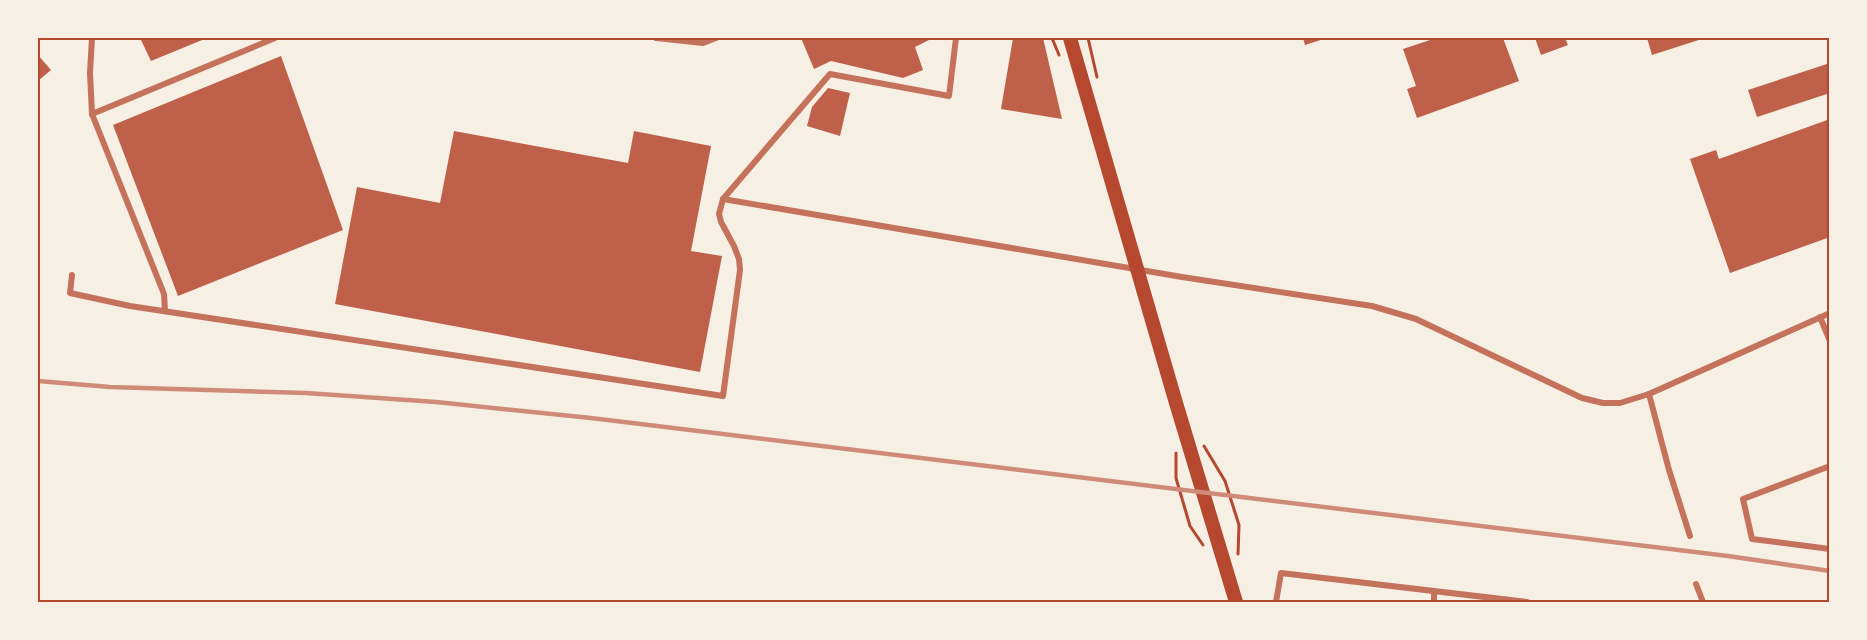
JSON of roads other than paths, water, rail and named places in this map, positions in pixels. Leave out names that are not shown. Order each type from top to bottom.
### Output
[{"type":"highway","points":[[1070,38],[1236,603]]},
{"type":"street","points":[[92,38],[90,74],[92,114],[164,294],[165,311]]},
{"type":"street","points":[[92,114],[274,38]]},
{"type":"street","points":[[656,38],[702,40],[716,38]]},
{"type":"street","points":[[72,275],[70,293],[165,311],[723,396],[740,270],[737,252],[719,214],[723,199],[830,74],[949,96],[956,38]]},
{"type":"street","points":[[723,199],[1182,277],[1372,306],[1416,320],[1582,398],[1603,403],[1620,403],[1649,394],[1830,313]]},
{"type":"street","points":[[1820,317],[1830,340]]},
{"type":"street","points":[[1649,394],[1669,470],[1690,536]]},
{"type":"street","points":[[1830,466],[1743,499],[1752,539],[1830,549]]},
{"type":"street","points":[[1276,603],[1281,573],[1527,603]]},
{"type":"street","points":[[1696,584],[1703,603]]},
{"type":"street","points":[[1434,592],[1434,603]]},
{"type":"railway","points":[[38,381],[110,387],[306,393],[436,402],[591,418],[1728,556],[1830,571]]}]
